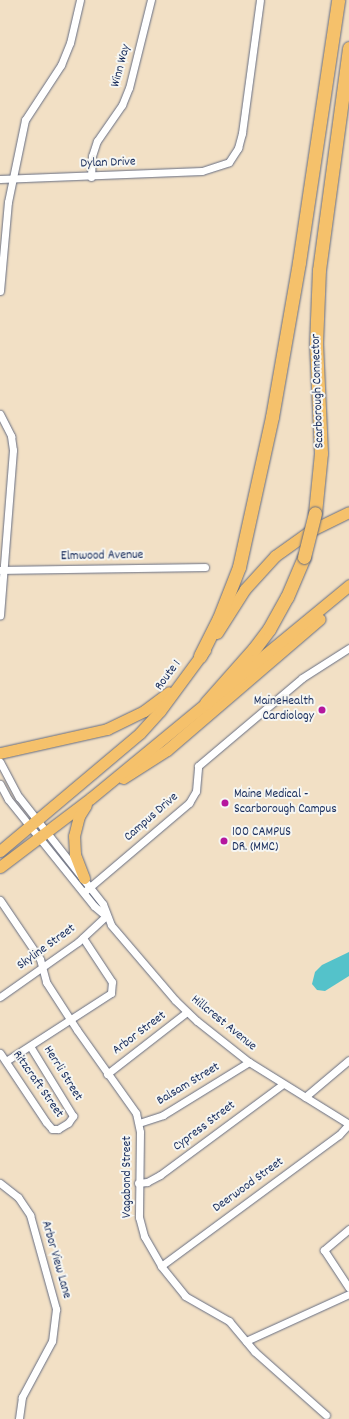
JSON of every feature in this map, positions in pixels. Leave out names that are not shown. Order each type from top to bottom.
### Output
[{"type":"highway","points":[[200,656],[219,618],[239,567],[272,417],[299,262],[338,0]]},
{"type":"highway","name":"Scarborough Connector","points":[[206,703],[250,655],[269,629],[287,597],[304,557],[315,513],[321,460],[316,344],[319,270],[349,48]]},
{"type":"main road","name":"Route 1","points":[[0,851],[34,824],[140,733],[188,675],[245,589],[265,566],[310,531],[349,512]]},
{"type":"main road","points":[[0,868],[106,786],[349,585]]},
{"type":"main road","points":[[106,786],[143,768],[167,750],[301,638],[349,588]]},
{"type":"main road","points":[[0,753],[85,735],[121,723],[155,703],[188,675]]},
{"type":"main road","points":[[87,882],[75,854],[74,836],[79,816],[90,798]]},
{"type":"street","points":[[0,291],[6,215],[25,120],[61,65],[70,43],[80,0]]},
{"type":"street","name":"Winn Way","points":[[91,177],[92,156],[97,141],[122,105],[129,88],[151,0]]},
{"type":"street","name":"Dylan Drive","points":[[0,179],[91,177],[202,171],[229,162],[238,148],[242,133],[260,0]]},
{"type":"street","points":[[0,414],[11,436],[13,450],[2,570],[0,616]]},
{"type":"street","name":"Elmwood Avenue","points":[[2,570],[205,567]]},
{"type":"street","name":"Campus Drive","points":[[84,892],[87,882],[189,802],[196,791],[198,766],[302,678],[349,648]]},
{"type":"street","points":[[0,762],[34,824]]},
{"type":"street","points":[[0,784],[8,799]]},
{"type":"street","points":[[0,794],[8,799],[34,824],[43,835]]},
{"type":"street","name":"Hillcrest Avenue","points":[[43,835],[87,882],[103,904],[106,916]]},
{"type":"street","name":"Hillcrest Avenue","points":[[43,835],[94,906],[106,916],[122,939],[187,1012],[249,1062],[349,1124]]},
{"type":"street","name":"Vagabond Street","points":[[0,900],[34,949],[42,966],[46,982],[107,1074],[132,1107],[139,1124],[138,1210],[142,1229],[161,1266],[190,1300],[224,1318],[246,1341],[326,1415]]},
{"type":"street","name":"Skyline Street","points":[[0,997],[83,938],[106,916]]},
{"type":"street","points":[[6,1061],[108,996],[112,989],[110,980],[83,938]]},
{"type":"street","name":"Arbor Street","points":[[107,1074],[187,1012]]},
{"type":"street","name":"Herrli Street","points":[[30,1046],[72,1116]]},
{"type":"street","name":"Ritzcraft Street","points":[[0,1052],[50,1127],[61,1128],[72,1116]]},
{"type":"street","points":[[305,1097],[349,1060]]},
{"type":"street","name":"Balsam Street","points":[[139,1124],[162,1115],[249,1062]]},
{"type":"street","name":"Cypress Street","points":[[138,1183],[147,1182],[160,1175],[284,1084]]},
{"type":"street","name":"Deerwood Street","points":[[161,1266],[339,1135],[349,1124]]},
{"type":"street","name":"Arbor View Lane","points":[[0,1183],[18,1198],[30,1215],[56,1309],[52,1341],[22,1397],[19,1419]]},
{"type":"street","points":[[349,1229],[324,1250],[349,1288]]},
{"type":"street","points":[[246,1341],[349,1294]]},
{"type":"water","points":[[349,952],[349,976],[325,991],[317,990],[312,984],[315,972],[322,965]]},
{"type":"place","name":"MaineHealth Cardiology","points":[[322,710]]},
{"type":"place","name":"Maine Medical - Scarborough Campus","points":[[225,803]]},
{"type":"place","name":"100 CAMPUS DR. (MMC)","points":[[224,841]]}]
